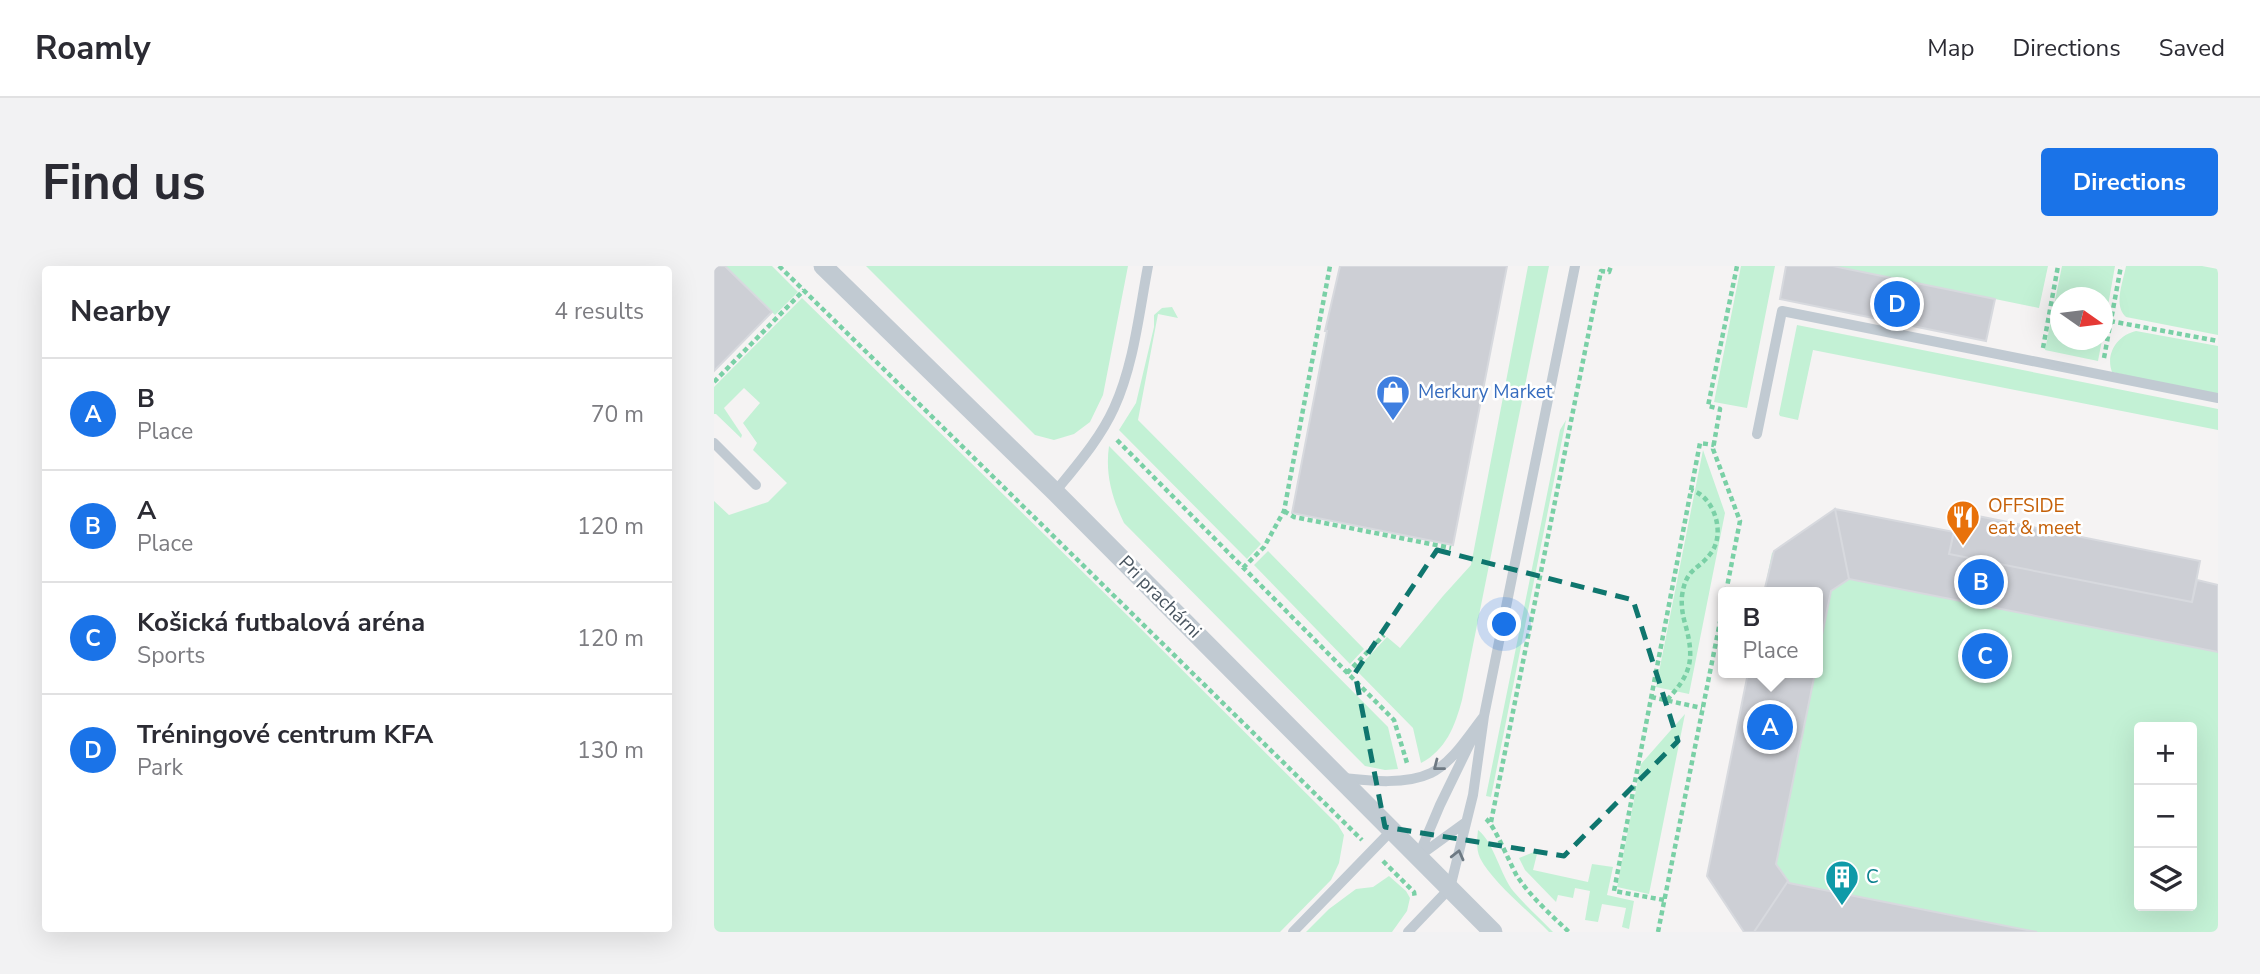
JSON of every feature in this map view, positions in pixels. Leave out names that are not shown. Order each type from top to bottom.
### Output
[{"type":"street","name":"Pri prachárni","points":[[823,266],[1055,492],[1493,932]]},
{"type":"lane","points":[[1055,492],[1083,457],[1113,410],[1124,379],[1148,266]]},
{"type":"lane","points":[[1408,932],[1450,888],[1473,795],[1484,716],[1575,266]]},
{"type":"lane","points":[[1756,434],[1782,311],[2218,398]]},
{"type":"lane","points":[[714,443],[756,485]]},
{"type":"lane","points":[[1340,778],[1384,781],[1431,773],[1462,744],[1484,716]]},
{"type":"lane","points":[[1418,857],[1440,805],[1484,716]]},
{"type":"lane","points":[[1418,857],[1466,822]]},
{"type":"lane","points":[[1293,932],[1392,830]]},
{"type":"path","points":[[779,266],[1414,892],[1419,920]]},
{"type":"path","points":[[1243,568],[1264,547],[1284,511],[1330,266]]},
{"type":"path","points":[[1491,822],[1601,271],[1609,272],[1611,266]]},
{"type":"path","points":[[1727,587],[1740,521],[1713,449],[1720,409],[1708,407],[1737,266]]},
{"type":"path","points":[[2039,364],[2058,266]]},
{"type":"path","points":[[2113,306],[2121,266]]},
{"type":"path","points":[[714,382],[804,290]]},
{"type":"path","points":[[1321,314],[1328,316]]},
{"type":"path","points":[[2113,322],[2218,341]]},
{"type":"path","points":[[2100,376],[2105,350]]},
{"type":"path","points":[[1104,426],[1389,714],[1398,727]]},
{"type":"path","points":[[1664,900],[1614,891],[1700,443],[1714,445]]},
{"type":"path","points":[[1667,700],[1687,675],[1691,652],[1682,603],[1685,581],[1696,565],[1711,553],[1717,529],[1714,512],[1705,498],[1691,490]]},
{"type":"path","points":[[1284,511],[1294,517],[1451,548]]},
{"type":"path","points":[[1658,932],[1718,631]]},
{"type":"path","points":[[1347,673],[1384,635]]},
{"type":"path","points":[[1651,697],[1702,708]]},
{"type":"highlighted area","points":[[1437,550],[1633,600],[1678,741],[1564,856],[1385,827],[1355,673]]},
{"type":"green space","points":[[725,266],[772,266],[798,292],[775,315]]},
{"type":"green space","points":[[866,266],[1128,266],[1103,395],[1090,422],[1074,434],[1054,440],[1035,435]]},
{"type":"green space","points":[[1528,266],[1549,266],[1462,700],[1443,744],[1421,763],[1413,728],[1356,670],[1387,637],[1400,648],[1471,565]]},
{"type":"green space","points":[[1741,266],[1775,266],[1747,408],[1714,402]]},
{"type":"green space","points":[[1786,266],[2048,266],[2039,308],[1995,299],[1986,341],[1780,299]]},
{"type":"green space","points":[[2062,266],[2115,266],[2111,287],[2058,287]]},
{"type":"green space","points":[[2126,266],[2202,266],[2218,269],[2218,335],[2126,317],[2119,300]]},
{"type":"green space","points":[[802,298],[1338,825],[1344,835],[1339,863],[1331,880],[1280,932],[714,932],[714,501],[729,515],[768,502],[787,483],[753,450],[757,443],[743,423],[760,403],[744,388],[724,408],[742,435],[741,438],[714,414],[714,387]]},
{"type":"green space","points":[[1172,307],[1178,318],[1158,314],[1138,420],[1261,544],[1247,559],[1119,430],[1136,403],[1154,327],[1154,315],[1162,308]]},
{"type":"green space","points":[[1797,325],[2218,409],[2218,430],[1813,350],[1798,420],[1780,416]]},
{"type":"green space","points":[[2050,325],[2050,350],[2100,350],[2098,361],[2045,350]]},
{"type":"green space","points":[[2136,331],[2218,346],[2218,396],[2112,372],[2112,352],[2119,341]]},
{"type":"green space","points":[[1566,420],[1491,797],[1486,796],[1560,430]]},
{"type":"green space","points":[[1109,446],[1388,727],[1398,769],[1385,770],[1365,766],[1124,523],[1110,486]]},
{"type":"green space","points":[[1703,450],[1725,513],[1689,694],[1656,687]]},
{"type":"green space","points":[[1835,509],[1954,532],[1958,512],[2200,561],[2197,580],[2218,585],[2218,932],[1744,932],[1707,876],[1747,678],[1823,678],[1823,587],[1765,587],[1772,553]]},
{"type":"green space","points":[[1268,551],[1364,649],[1350,664],[1254,565]]},
{"type":"green space","points":[[1685,714],[1649,894],[1617,887],[1641,764]]},
{"type":"green space","points":[[1478,830],[1484,835],[1514,892],[1553,932],[1549,932],[1493,877],[1480,858]]},
{"type":"green space","points":[[1534,852],[1537,854],[1533,870],[1588,882],[1592,864],[1613,867],[1607,895],[1634,901],[1629,929],[1622,927],[1626,908],[1602,904],[1598,922],[1585,920],[1590,891],[1575,888],[1573,898],[1558,895],[1556,902],[1525,870],[1519,858]]},
{"type":"green space","points":[[1389,876],[1410,898],[1407,911],[1392,932],[1306,932],[1329,909],[1356,889],[1373,887]]},
{"type":"building","points":[[714,266],[725,266],[772,312],[714,371]]},
{"type":"building","name":"Merkury Market","points":[[1340,266],[1507,266],[1453,545],[1292,513],[1325,331]]},
{"type":"building","points":[[1786,266],[1833,266],[1995,299],[1986,341],[1780,299]]},
{"type":"building","points":[[1835,509],[1954,532],[1949,554],[2192,602],[2197,580],[2218,585],[2218,652],[1849,579]]},
{"type":"building","points":[[1835,509],[1849,579],[1831,591],[1823,630],[1823,587],[1765,587],[1774,551]]},
{"type":"building","points":[[1958,512],[2200,561],[2192,602],[1949,554]]},
{"type":"building","points":[[1747,678],[1814,678],[1776,864],[1788,881],[1754,932],[1744,932],[1707,876]]},
{"type":"building","name":"C","points":[[1788,881],[1789,883],[2037,932],[1754,932]]},
{"type":"place","name":"Tréningové centrum KFA","points":[[1897,304]]},
{"type":"place","name":"Merkury Market","points":[[1393,422]]},
{"type":"place","name":"OFFSIDE eat & meet","points":[[1963,547]]},
{"type":"place","name":"A","points":[[1981,582]]},
{"type":"place","name":"Košická futbalová aréna","points":[[1985,656]]},
{"type":"place","name":"B","points":[[1770,727]]},
{"type":"place","name":"C","points":[[1842,907]]}]
